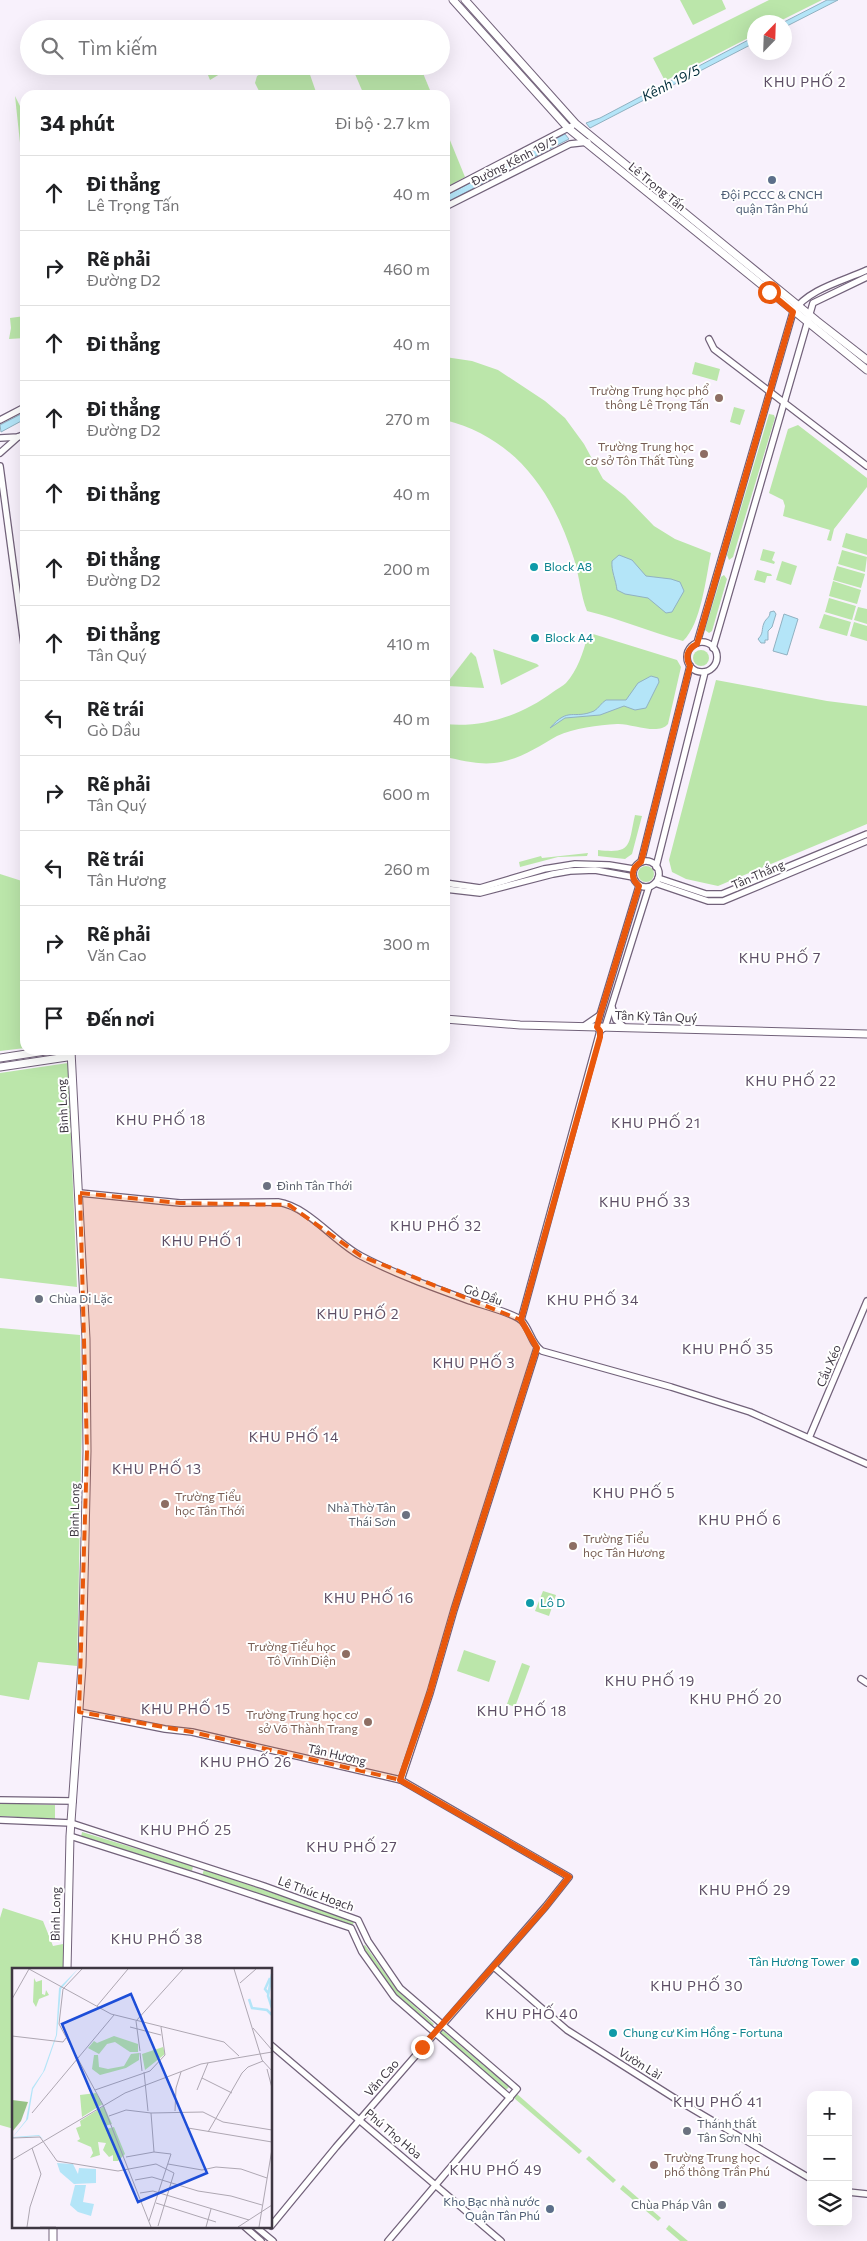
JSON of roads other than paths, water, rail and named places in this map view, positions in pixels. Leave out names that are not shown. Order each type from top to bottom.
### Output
[{"type":"main road","name":"Lê Trọng Tấn","points":[[454,0],[568,128],[584,142],[692,230],[796,308],[809,315],[867,360]]},
{"type":"main road","name":"Lê Trọng Tấn","points":[[465,0],[576,124],[698,223],[796,308],[807,323],[867,370]]},
{"type":"main road","points":[[692,230],[698,223]]},
{"type":"main road","name":"Tân Kỳ Tân Quý","points":[[450,1019],[520,1025],[601,1028],[623,1026],[867,1034]]},
{"type":"main road","points":[[0,1058],[20,1055]]},
{"type":"main road","points":[[0,1067],[67,1057],[68,1055]]},
{"type":"main road","name":"Bình Long","points":[[66,1968],[70,1836],[79,1712],[87,1451],[86,1339],[80,1193],[70,1055]]},
{"type":"main road","points":[[53,2228],[53,2241]]},
{"type":"street","name":"Đường Kênh 19/5","points":[[450,189],[576,124]]},
{"type":"street","name":"Đường Kênh 19/5","points":[[450,204],[570,144],[595,140]]},
{"type":"street","points":[[697,644],[796,308],[810,296],[867,270]]},
{"type":"street","points":[[867,277],[815,300],[809,315],[714,648],[717,656],[715,664],[705,672],[656,867],[657,881],[649,887],[612,1007],[601,1028],[521,1320],[537,1348],[550,1355],[671,1387],[750,1412],[867,1464]]},
{"type":"street","points":[[709,339],[714,349],[867,466]]},
{"type":"street","points":[[0,420],[20,410]]},
{"type":"street","points":[[0,438],[18,437]]},
{"type":"street","points":[[0,453],[18,437]]},
{"type":"street","points":[[0,466],[20,615]]},
{"type":"street","points":[[632,877],[633,869],[641,862],[690,666],[687,654],[697,644],[706,643],[714,648]]},
{"type":"street","points":[[690,666],[696,671],[705,672]]},
{"type":"street","name":"Tân Thắng","points":[[657,881],[706,894],[722,894],[867,834]]},
{"type":"street","name":"Tân Thắng","points":[[657,881],[708,901],[723,901],[867,841]]},
{"type":"street","points":[[641,862],[650,862],[656,867]]},
{"type":"street","points":[[450,884],[480,888],[544,869],[575,864],[609,865],[633,869]]},
{"type":"street","points":[[450,890],[480,893],[553,874],[595,870],[632,877],[639,886],[649,887]]},
{"type":"street","points":[[601,1028],[600,1015],[639,886]]},
{"type":"street","points":[[612,1007],[616,1020],[623,1026]]},
{"type":"street","points":[[584,1026],[600,1015]]},
{"type":"street","name":"Gò Dầu","points":[[80,1193],[180,1203],[278,1202],[290,1204],[305,1213],[343,1246],[361,1256],[521,1320]]},
{"type":"street","name":"Cầu Xéo","points":[[809,1438],[867,1301]]},
{"type":"street","points":[[400,1780],[430,1693],[454,1610],[537,1348]]},
{"type":"street","points":[[861,1679],[867,1683]]},
{"type":"street","name":"Tân Hương","points":[[79,1712],[227,1739],[400,1780],[569,1877]]},
{"type":"street","points":[[0,1800],[73,1801]]},
{"type":"street","name":"Lê Thúc Hoạch","points":[[0,1820],[71,1824],[264,1886],[358,1920],[368,1941],[400,1988],[517,2089],[510,2098],[394,1996],[362,1952],[351,1928],[70,1836]]},
{"type":"street","name":"Văn Cao","points":[[272,2225],[360,2119],[494,1967],[569,1877]]},
{"type":"street","name":"Vườn Lài","points":[[494,1967],[567,2030],[679,2101],[807,2177]]},
{"type":"street","name":"Phú Thọ Hòa","points":[[272,2046],[437,2184],[501,2241]]},
{"type":"street","points":[[388,2241],[510,2098]]},
{"type":"street","points":[[852,2192],[867,2194]]},
{"type":"street","points":[[246,2228],[260,2240]]},
{"type":"street","points":[[257,2228],[273,2241]]},
{"type":"street","name":"Văn Cao","points":[[260,2240],[269,2228]]},
{"type":"water","points":[[827,0],[838,0],[792,23],[792,18]]},
{"type":"water","name":"Kênh 19/5","points":[[747,41],[747,47],[590,128],[586,123],[600,118]]},
{"type":"water","points":[[565,134],[569,139],[450,200],[450,193]]},
{"type":"water","points":[[20,415],[20,422],[1,432],[0,425]]},
{"type":"water","points":[[619,555],[632,560],[646,576],[680,582],[684,591],[672,612],[666,613],[648,598],[625,594],[617,590],[612,561]]},
{"type":"water","points":[[774,611],[776,614],[772,627],[768,631],[768,640],[765,640],[765,643],[761,643],[758,639],[770,612]]},
{"type":"water","points":[[784,614],[798,619],[787,655],[773,651]]},
{"type":"water","points":[[651,676],[658,678],[659,682],[646,708],[635,710],[624,706],[600,715],[565,718],[550,728],[556,721],[567,715],[594,711],[606,700],[626,700],[638,683]]},
{"type":"place","name":"Đội PCCC & CNCH quận Tân Phú","points":[[772,180]]},
{"type":"place","name":"Trường Trung học phổ thông Lê Trọng Tấn","points":[[719,398]]},
{"type":"place","name":"Trường Trung học cơ sở Tôn Thất Tùng","points":[[704,454]]},
{"type":"place","name":"Block A8","points":[[534,567]]},
{"type":"place","name":"Block A4","points":[[535,638]]},
{"type":"place","name":"Đình Tân Thới","points":[[267,1186]]},
{"type":"place","name":"Chùa Di Lặc","points":[[39,1299]]},
{"type":"place","name":"Trường Tiểu học Tân Thới","points":[[165,1504]]},
{"type":"place","name":"Nhà Thờ Tân Thái Sơn","points":[[406,1515]]},
{"type":"place","name":"Trường Tiểu học Tân Hương","points":[[573,1546]]},
{"type":"place","name":"Lô D","points":[[530,1603]]},
{"type":"place","name":"Trường Tiểu học Tô Vĩnh Diện","points":[[346,1654]]},
{"type":"place","name":"Trường Trung học cơ sở Võ Thành Trang","points":[[368,1722]]},
{"type":"place","name":"Tân Hương Tower","points":[[855,1962]]},
{"type":"place","name":"Chung cư Kim Hồng - Fortuna","points":[[613,2033]]},
{"type":"place","name":"Thánh thất Tân Sơn Nhì","points":[[687,2131]]},
{"type":"place","name":"Trường Trung học phổ thông Trần Phú","points":[[654,2165]]},
{"type":"place","name":"Chùa Pháp Vân","points":[[722,2205]]},
{"type":"place","name":"Kho Bạc nhà nước Quận Tân Phú","points":[[550,2209]]},
{"type":"district","name":"KHU PHỐ 2","points":[[805,82]]},
{"type":"district","name":"KHU PHỐ 7","points":[[780,958]]},
{"type":"district","name":"KHU PHỐ 22","points":[[791,1081]]},
{"type":"district","name":"KHU PHỐ 18","points":[[161,1120]]},
{"type":"district","name":"KHU PHỐ 21","points":[[656,1123]]},
{"type":"district","name":"KHU PHỐ 33","points":[[645,1202]]},
{"type":"district","name":"KHU PHỐ 32","points":[[436,1226]]},
{"type":"district","name":"KHU PHỐ 1","points":[[202,1241]]},
{"type":"district","name":"KHU PHỐ 34","points":[[593,1300]]},
{"type":"district","name":"KHU PHỐ 2","points":[[358,1314]]},
{"type":"district","name":"KHU PHỐ 35","points":[[728,1349]]},
{"type":"district","name":"KHU PHỐ 3","points":[[474,1363]]},
{"type":"district","name":"KHU PHỐ 14","points":[[294,1437]]},
{"type":"district","name":"KHU PHỐ 13","points":[[157,1469]]},
{"type":"district","name":"KHU PHỐ 5","points":[[634,1493]]},
{"type":"district","name":"KHU PHỐ 6","points":[[740,1520]]},
{"type":"district","name":"KHU PHỐ 16","points":[[369,1598]]},
{"type":"district","name":"KHU PHỐ 19","points":[[650,1681]]},
{"type":"district","name":"KHU PHỐ 20","points":[[736,1699]]},
{"type":"district","name":"KHU PHỐ 15","points":[[186,1709]]},
{"type":"district","name":"KHU PHỐ 18","points":[[522,1711]]},
{"type":"district","name":"KHU PHỐ 26","points":[[246,1762]]},
{"type":"district","name":"KHU PHỐ 25","points":[[186,1830]]},
{"type":"district","name":"KHU PHỐ 27","points":[[352,1847]]},
{"type":"district","name":"KHU PHỐ 29","points":[[745,1890]]},
{"type":"district","name":"KHU PHỐ 38","points":[[157,1939]]},
{"type":"district","name":"KHU PHỐ 30","points":[[697,1986]]},
{"type":"district","name":"KHU PHỐ 40","points":[[532,2014]]},
{"type":"district","name":"KHU PHỐ 41","points":[[718,2102]]},
{"type":"district","name":"KHU PHỐ 49","points":[[496,2170]]}]
